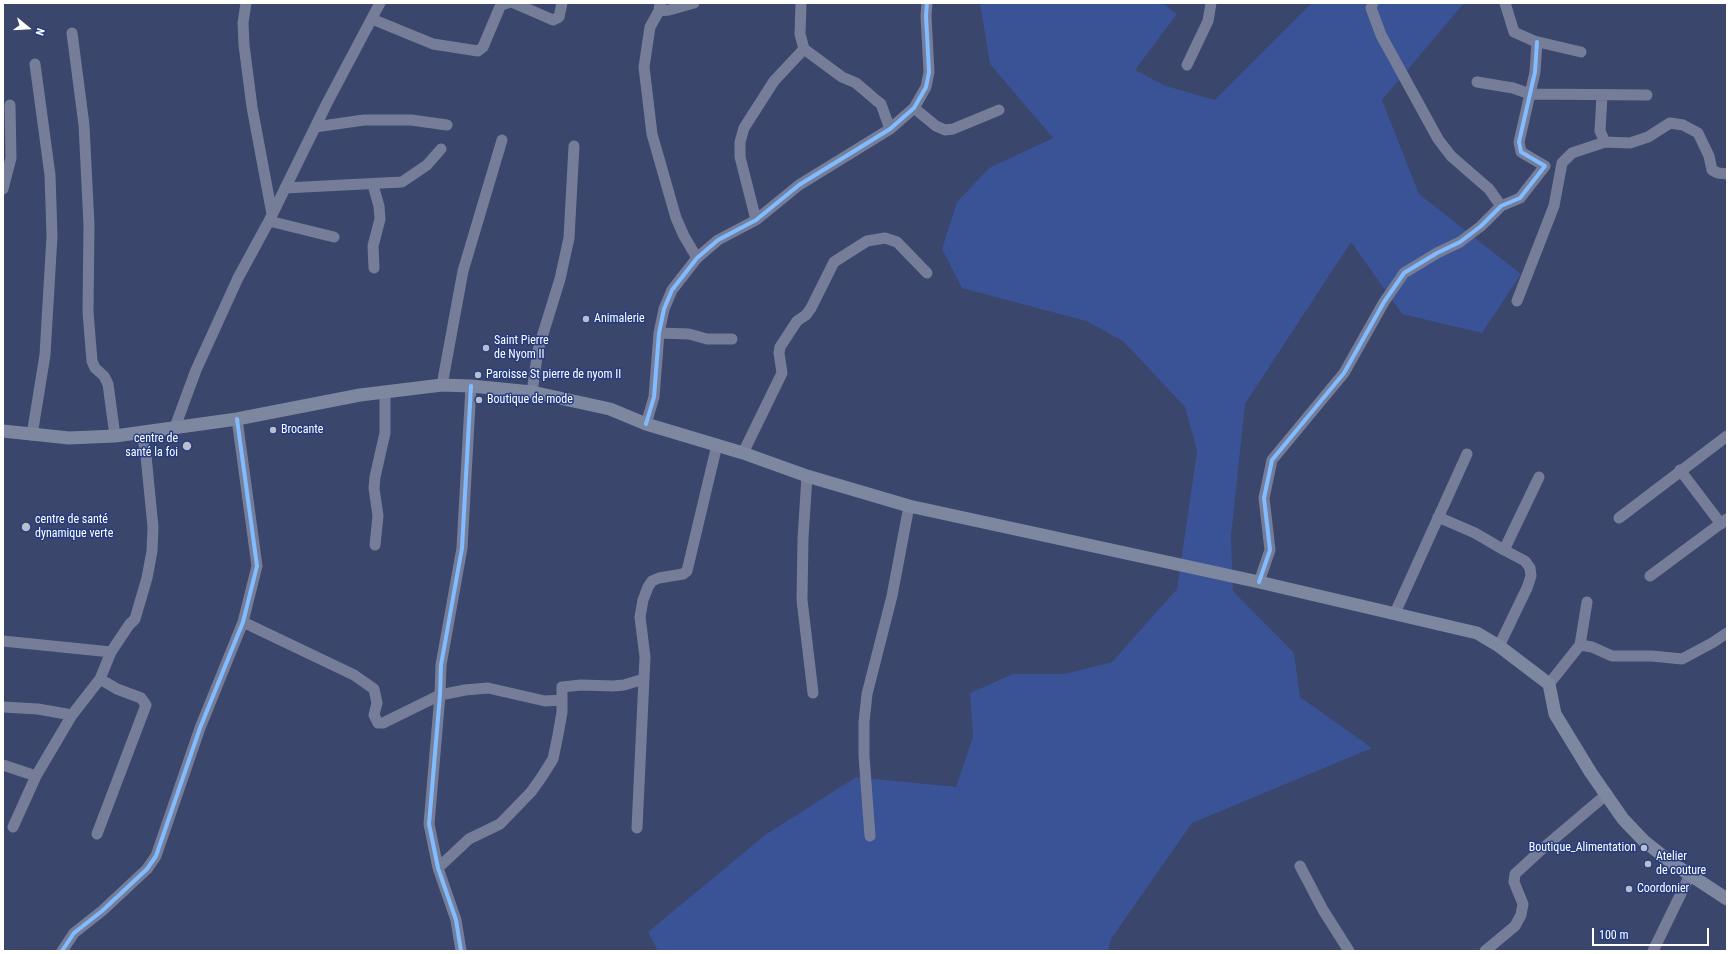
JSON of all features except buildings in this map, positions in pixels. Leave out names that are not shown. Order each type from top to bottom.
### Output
[{"type":"main road","points":[[3,431],[69,438],[115,436],[237,419],[385,392],[442,385],[471,386],[532,392],[610,410],[646,424],[743,452],[807,476],[909,506],[1259,582],[1476,633],[1499,646],[1549,684],[1555,714],[1591,773],[1623,818],[1644,841],[1672,863],[1727,899]]},
{"type":"street","points":[[246,3],[243,23],[244,45],[252,107],[270,217]]},
{"type":"street","points":[[175,427],[196,370],[238,278],[285,188],[315,126],[380,3]]},
{"type":"street","points":[[372,19],[433,44],[478,51],[483,47],[502,5],[508,3],[553,20],[559,17],[562,3]]},
{"type":"street","points":[[694,3],[669,10],[660,7],[650,27],[644,67],[652,134],[671,204],[684,236],[697,258]]},
{"type":"street","points":[[801,3],[800,34],[804,49],[842,77],[856,83],[881,104],[890,129]]},
{"type":"street","points":[[646,424],[654,397],[659,333],[664,309],[672,290],[697,258],[718,240],[756,220],[799,185],[890,129],[914,108],[926,87],[929,72],[926,16],[927,3]]},
{"type":"street","points":[[1187,65],[1208,21],[1210,3]]},
{"type":"street","points":[[1373,3],[1371,8],[1381,35],[1438,139],[1451,156],[1489,189],[1501,206]]},
{"type":"street","points":[[1505,3],[1514,32],[1537,42],[1581,52]]},
{"type":"street","points":[[72,33],[84,125],[89,225],[88,312],[92,361],[95,368],[104,376],[108,384],[115,436]]},
{"type":"street","points":[[1259,582],[1270,550],[1264,498],[1272,460],[1344,373],[1384,302],[1404,273],[1437,253],[1460,242],[1481,226],[1501,206],[1520,198],[1545,166],[1521,152],[1519,142],[1530,94],[1537,42]]},
{"type":"street","points":[[756,220],[740,157],[742,135],[778,75],[804,49]]},
{"type":"street","points":[[32,435],[45,355],[52,236],[50,175],[35,64]]},
{"type":"street","points":[[1477,82],[1513,88],[1530,94],[1602,96],[1647,95]]},
{"type":"street","points":[[1602,96],[1600,132],[1605,142]]},
{"type":"street","points":[[3,189],[11,158],[10,106]]},
{"type":"street","points":[[914,108],[936,126],[945,130],[953,129],[999,110]]},
{"type":"street","points":[[315,126],[364,120],[411,120],[447,125]]},
{"type":"street","points":[[1517,301],[1554,206],[1562,163],[1572,153],[1605,142],[1630,143],[1648,138],[1670,123],[1683,125],[1698,133],[1709,156],[1712,170],[1718,173],[1727,174]]},
{"type":"street","points":[[442,385],[463,271],[502,140]]},
{"type":"street","points":[[532,392],[538,350],[560,280],[569,238],[574,146]]},
{"type":"street","points":[[285,188],[373,185],[402,182],[431,162],[441,150]]},
{"type":"street","points":[[373,185],[379,206],[380,218],[373,246],[374,268]]},
{"type":"street","points":[[270,217],[334,237]]},
{"type":"street","points":[[743,452],[782,373],[779,353],[780,347],[797,321],[806,315],[811,308],[834,262],[867,241],[885,238],[897,242],[927,272]]},
{"type":"street","points":[[659,333],[689,334],[707,339],[732,339]]},
{"type":"street","points":[[461,951],[456,920],[438,868],[432,845],[429,824],[440,695],[441,665],[462,548],[471,386]]},
{"type":"street","points":[[375,545],[378,516],[374,488],[375,477],[385,434],[385,392]]},
{"type":"street","points":[[62,951],[74,933],[102,911],[147,869],[156,856],[200,728],[243,622],[257,566],[237,419]]},
{"type":"street","points":[[13,827],[36,776],[72,715],[100,679],[111,652],[137,616],[152,551],[152,527],[146,456],[142,432]]},
{"type":"street","points":[[1619,518],[1680,470],[1727,436]]},
{"type":"street","points":[[637,828],[645,658],[640,617],[643,600],[652,581],[659,578],[683,574],[687,571],[718,446]]},
{"type":"street","points":[[1395,613],[1467,454]]},
{"type":"street","points":[[1650,576],[1724,522],[1680,470]]},
{"type":"street","points":[[807,476],[803,538],[802,600],[813,693]]},
{"type":"street","points":[[1504,550],[1539,477]]},
{"type":"street","points":[[870,836],[864,756],[864,722],[867,694],[892,596],[909,506]]},
{"type":"street","points":[[1438,517],[1474,533],[1525,561],[1530,568],[1531,576],[1527,588],[1499,646]]},
{"type":"street","points":[[1549,684],[1580,645],[1587,602]]},
{"type":"street","points":[[243,622],[354,675],[374,689],[376,703],[374,715],[378,722],[383,723],[440,695],[465,690],[488,688],[546,701],[562,700]]},
{"type":"street","points":[[1580,645],[1592,647],[1612,656],[1652,656],[1682,659],[1727,633]]},
{"type":"street","points":[[3,642],[111,652]]},
{"type":"street","points":[[97,834],[146,705],[141,698],[100,679]]},
{"type":"street","points":[[438,868],[469,839],[500,824],[531,792],[553,759],[561,720],[562,687],[581,685],[624,685],[644,679]]},
{"type":"street","points":[[3,707],[38,709],[72,715]]},
{"type":"street","points":[[3,765],[36,776]]},
{"type":"street","points":[[1485,951],[1515,926],[1521,915],[1523,904],[1514,882],[1515,874],[1607,794]]},
{"type":"street","points":[[1300,866],[1323,910],[1349,951]]},
{"type":"street","points":[[1653,951],[1690,875]]},
{"type":"shaded area","points":[[980,3],[1162,3],[1177,14],[1135,70],[1166,86],[1215,100],[1312,3],[1464,3],[1382,100],[1419,194],[1521,274],[1482,333],[1402,314],[1351,242],[1245,404],[1231,537],[1233,591],[1294,653],[1300,697],[1372,748],[1192,823],[1111,939],[1108,951],[658,951],[648,932],[765,835],[856,777],[956,787],[973,737],[970,693],[1013,674],[1064,674],[1112,662],[1177,589],[1197,451],[1185,407],[1123,341],[1086,321],[962,288],[942,249],[957,202],[989,168],[1053,138],[990,64]]},
{"type":"cycle path","points":[[646,424],[654,397],[659,333],[664,309],[672,290],[697,258],[718,240],[756,220],[799,185],[890,129],[914,108],[926,87],[929,72],[926,16],[927,3]]},
{"type":"cycle path","points":[[1259,582],[1270,550],[1264,498],[1272,460],[1344,373],[1384,302],[1404,273],[1437,253],[1460,242],[1481,226],[1501,206],[1520,198],[1545,166],[1521,152],[1519,142],[1535,72],[1537,42]]},
{"type":"cycle path","points":[[461,951],[456,920],[438,868],[429,824],[440,695],[441,665],[462,548],[471,386]]},
{"type":"cycle path","points":[[62,951],[74,933],[102,911],[147,869],[156,856],[200,728],[243,622],[257,566],[237,419]]},
{"type":"place","name":"Animalerie","points":[[586,319]]},
{"type":"place","name":"Saint Pierre de Nyom II","points":[[486,348]]},
{"type":"place","name":"Paroisse St pierre de nyom II","points":[[478,375]]},
{"type":"place","name":"Boutique de mode","points":[[479,400]]},
{"type":"place","name":"Brocante","points":[[273,430]]},
{"type":"place","name":"centre de santé la foi","points":[[187,446]]},
{"type":"place","name":"centre de santé dynamique verte","points":[[26,527]]},
{"type":"place","name":"Boutique_Alimentation","points":[[1644,848]]},
{"type":"place","name":"Atelier de couture","points":[[1648,864]]},
{"type":"place","name":"Coordonier","points":[[1629,889]]}]
